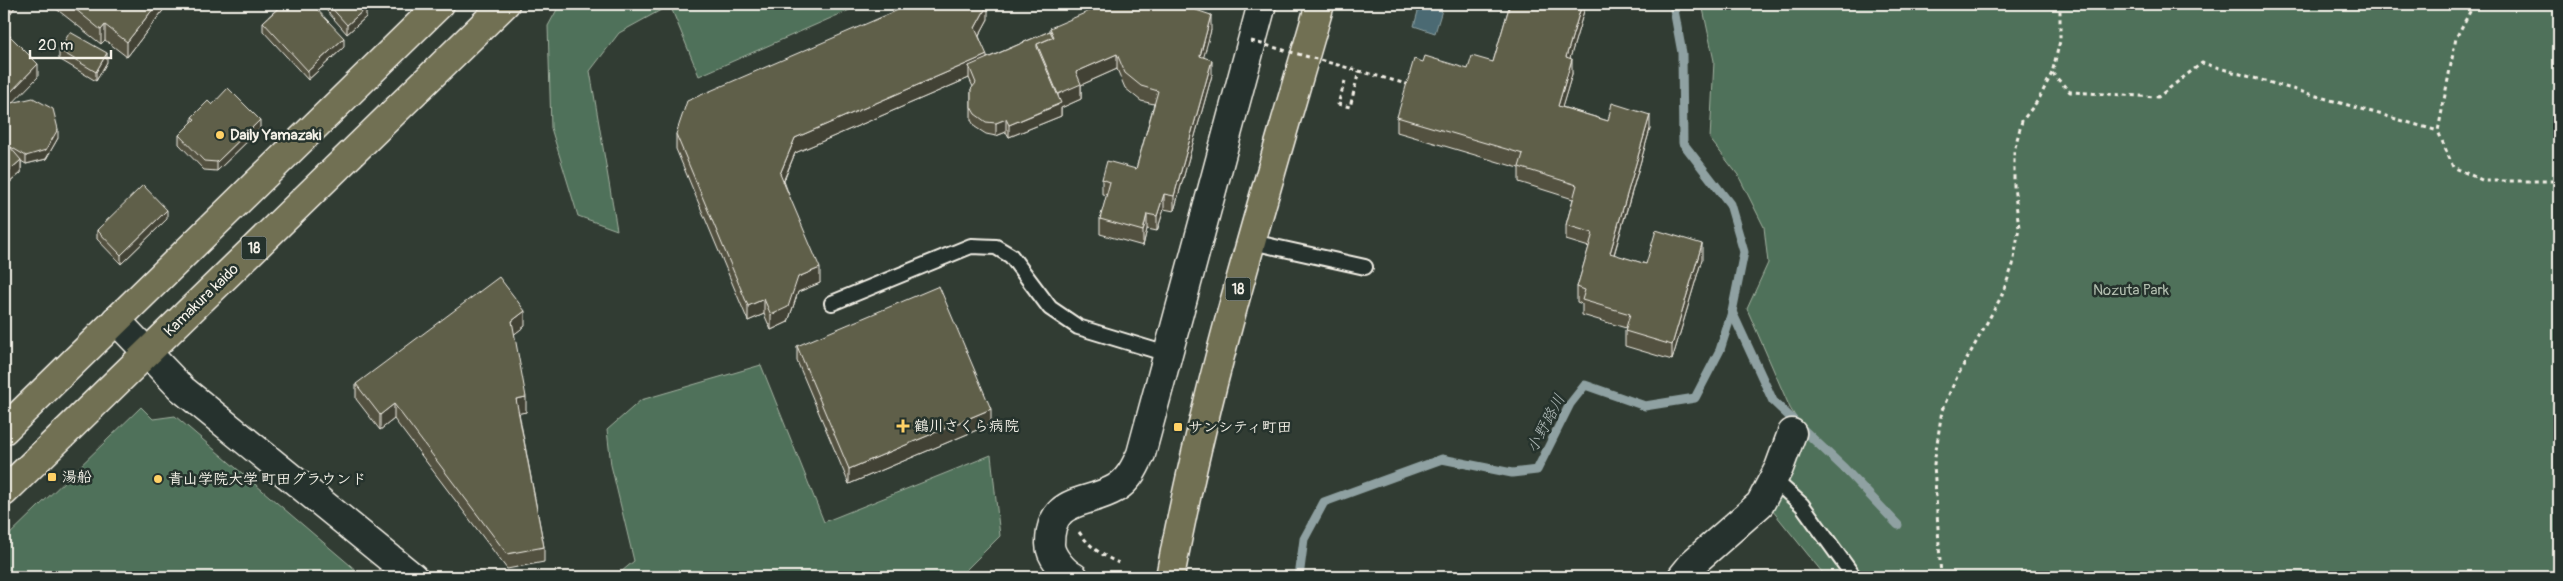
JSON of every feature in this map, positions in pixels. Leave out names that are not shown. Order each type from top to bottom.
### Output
[{"type":"main road","points":[[4,430],[440,4]]},
{"type":"main road","name":"Kamakura kaido","points":[[4,492],[505,4]]},
{"type":"main road","name":"18","points":[[1170,577],[1196,451],[1252,242],[1320,4]]},
{"type":"street","points":[[1074,577],[1058,563],[1050,547],[1050,530],[1055,517],[1066,506],[1118,487],[1132,474],[1140,454],[1262,4]]},
{"type":"street","points":[[116,320],[182,389],[413,577]]},
{"type":"street","points":[[1682,577],[1694,562],[1760,504],[1774,478],[1792,433]]},
{"type":"lane","points":[[1252,242],[1365,267]]},
{"type":"lane","points":[[832,303],[971,246],[996,247],[1011,256],[1050,308],[1078,327],[1167,354]]},
{"type":"lane","points":[[1774,478],[1802,505],[1854,577]]},
{"type":"path","points":[[1941,577],[1934,464],[1942,410],[1956,379],[2001,297],[2013,265],[2018,228],[2014,186],[2014,151],[2022,121],[2039,99],[2052,73],[2060,41],[2060,4]]},
{"type":"path","points":[[2474,4],[2456,38],[2438,131],[2453,167],[2484,181],[2559,181]]},
{"type":"path","points":[[1251,41],[1411,85]]},
{"type":"path","points":[[2052,73],[2070,92],[2158,97],[2202,63],[2438,131]]},
{"type":"path","points":[[1345,81],[1338,104],[1350,107],[1360,71]]},
{"type":"path","points":[[1066,506],[1077,530],[1088,544],[1102,555],[1119,562]]},
{"type":"green space","points":[[560,4],[863,4],[699,76],[670,5],[619,33],[590,71],[617,230],[578,216],[551,128],[548,26]]},
{"type":"green space","name":"Nozuta Park","points":[[1702,4],[2559,4],[2559,577],[1826,577],[1772,510],[1805,432],[1790,408],[1747,309],[1768,263],[1764,227],[1738,175],[1710,139],[1714,61]]},
{"type":"green space","points":[[761,365],[824,522],[991,455],[1000,536],[963,573],[952,577],[615,577],[634,561],[611,465],[607,430],[641,400]]},
{"type":"green space","name":"青山学院大学 町田グラウンド","points":[[141,407],[153,419],[175,416],[364,577],[4,577],[4,540]]},
{"type":"water","points":[[1420,4],[1442,10],[1435,33],[1414,26]]},
{"type":"building","points":[[4,4],[13,4],[10,9]]},
{"type":"building","points":[[69,4],[157,4],[127,42],[105,25],[101,30]]},
{"type":"building","points":[[283,4],[312,4],[344,38],[308,71],[263,22]]},
{"type":"building","points":[[328,4],[363,4],[366,8],[347,25]]},
{"type":"building","points":[[912,4],[988,4],[975,28],[987,55],[795,138],[780,174],[820,268],[798,277],[788,307],[771,315],[764,299],[748,306],[676,134],[687,101]]},
{"type":"building","points":[[1106,4],[1188,4],[1196,10],[1211,15],[1200,56],[1212,60],[1174,196],[1164,194],[1157,216],[1147,214],[1143,231],[1100,219],[1110,182],[1102,179],[1107,161],[1136,169],[1158,91],[1141,86],[1125,73],[1117,54],[1076,72],[1081,84],[1058,94],[1037,44],[1054,37],[1050,28]]},
{"type":"building","points":[[1510,4],[1582,4],[1566,57],[1572,59],[1558,106],[1608,121],[1612,103],[1650,115],[1610,253],[1646,264],[1656,230],[1702,244],[1672,345],[1625,331],[1630,314],[1582,300],[1585,290],[1577,287],[1593,233],[1566,225],[1577,185],[1519,167],[1523,154],[1397,117],[1414,59],[1423,62],[1425,56],[1468,69],[1472,56],[1493,62]]},
{"type":"building","points":[[4,30],[38,64],[4,99]]},
{"type":"building","points":[[1050,31],[1053,37],[1037,44],[1037,47],[1061,103],[1009,125],[1006,119],[996,123],[986,122],[975,114],[971,107],[971,89],[976,83],[969,66]]},
{"type":"building","points":[[70,32],[107,53],[96,72],[59,50]]},
{"type":"building","points":[[228,88],[260,120],[217,162],[204,161],[179,135],[195,119],[192,117],[208,101],[212,105]]},
{"type":"building","points":[[33,98],[53,109],[58,129],[46,150],[26,156],[9,146],[4,140],[4,116],[11,103]]},
{"type":"building","points":[[4,140],[21,160],[4,175]]},
{"type":"building","points":[[143,185],[167,210],[121,255],[97,230]]},
{"type":"building","points":[[499,277],[525,311],[512,321],[526,397],[516,399],[544,547],[507,554],[394,404],[380,415],[356,384]]},
{"type":"building","points":[[939,286],[991,409],[849,469],[797,346]]},
{"type":"waterway","name":"小野路川","points":[[1299,577],[1304,539],[1324,502],[1442,459],[1512,473],[1537,470],[1570,404],[1585,385],[1645,406],[1695,398],[1720,350],[1732,312],[1744,252],[1730,204],[1683,143],[1682,53],[1673,4]]},
{"type":"waterway","points":[[1732,312],[1773,401],[1844,468],[1898,525]]},
{"type":"place","name":"Daily Yamazaki","points":[[220,135]]},
{"type":"place","name":"鶴川さくら病院","points":[[903,426]]},
{"type":"place","name":"サンシティ町田","points":[[1178,427]]},
{"type":"place","name":"湯船","points":[[52,477]]},
{"type":"place","name":"青山学院大学 町田グラウンド","points":[[158,479]]}]
